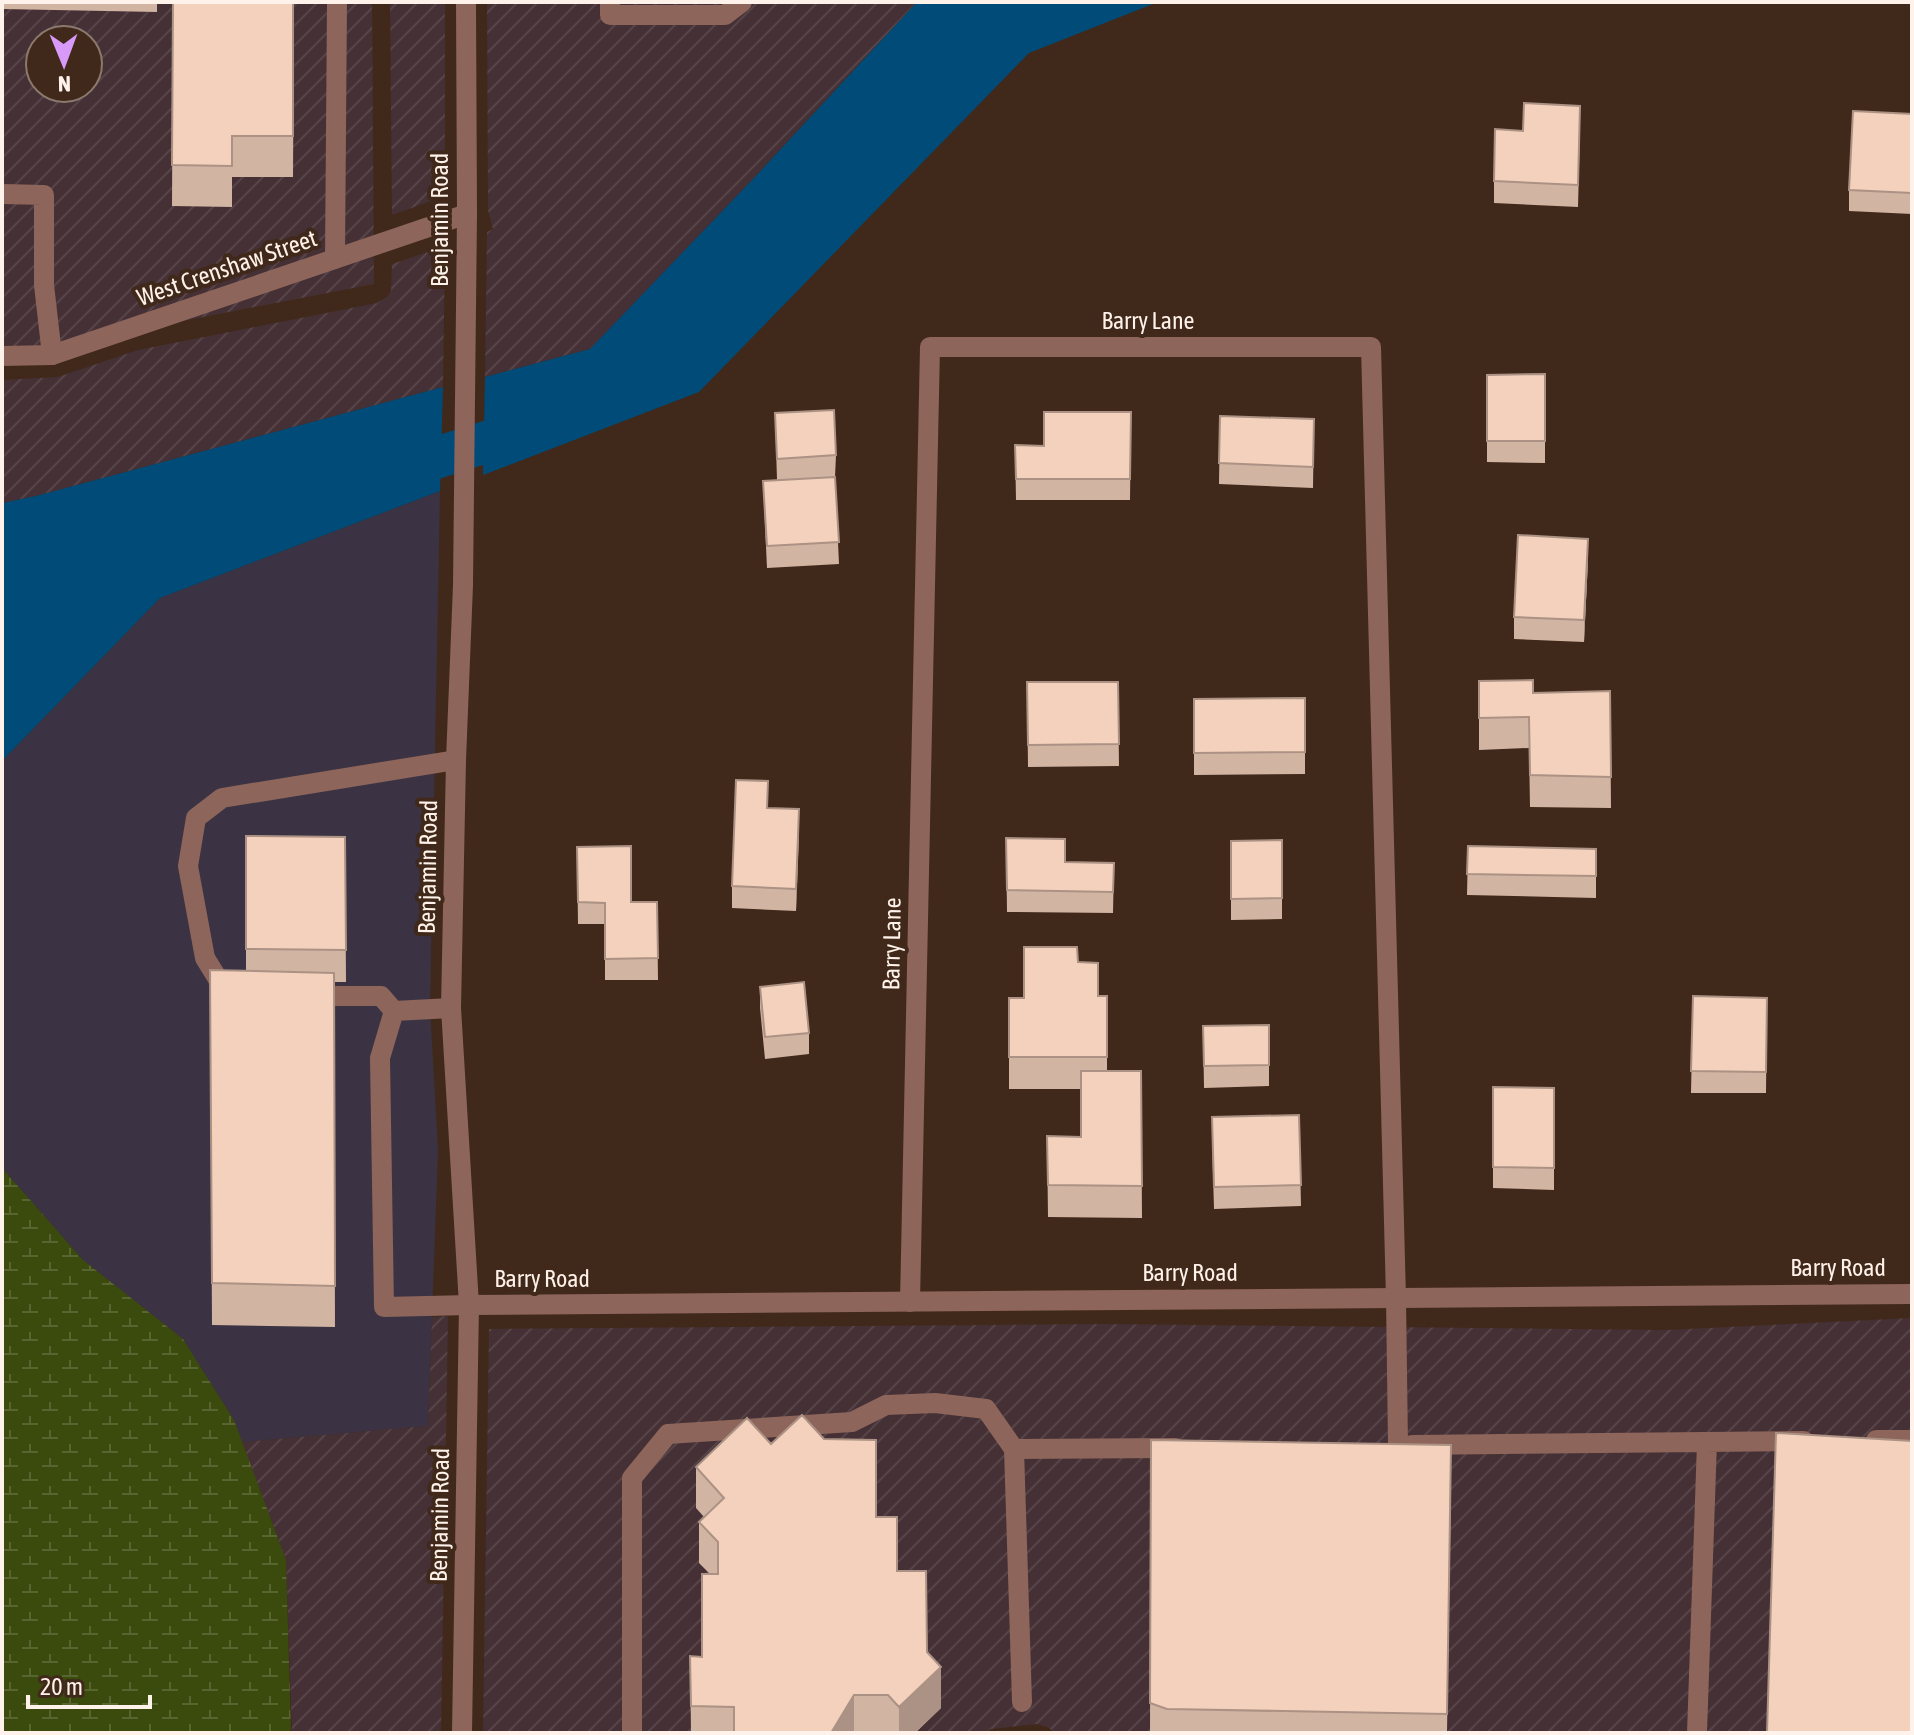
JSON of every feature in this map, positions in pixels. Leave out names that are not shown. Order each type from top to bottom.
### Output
[{"type":"street","points":[[335,259],[337,2]]},
{"type":"street","name":"Benjamin Road","points":[[462,1733],[469,1305],[451,1008],[463,585],[466,2]]},
{"type":"street","points":[[610,9],[725,15],[742,2]]},
{"type":"street","points":[[2,194],[44,195],[44,285],[52,355]]},
{"type":"street","name":"West Crenshaw Street","points":[[2,356],[52,355],[467,214]]},
{"type":"street","name":"Barry Lane","points":[[910,1302],[930,347],[1371,347],[1396,1298]]},
{"type":"street","points":[[241,996],[221,984],[205,958],[188,866],[196,818],[222,798],[456,760]]},
{"type":"street","points":[[287,996],[381,996],[394,1011],[451,1008]]},
{"type":"street","name":"Barry Road","points":[[394,1011],[380,1058],[384,1307],[1912,1294]]},
{"type":"street","points":[[1396,1298],[1390,1445],[1817,1441]]},
{"type":"street","points":[[632,1733],[632,1478],[668,1434],[852,1422],[886,1405],[935,1403],[986,1409],[1014,1449],[1022,1702]]},
{"type":"street","points":[[1849,1440],[1912,1440]]},
{"type":"street","points":[[1697,1733],[1707,1442]]},
{"type":"street","points":[[1014,1449],[1190,1447]]},
{"type":"shaded area","points":[[2,2],[372,2],[374,284],[2,356]]},
{"type":"shaded area","points":[[390,2],[445,2],[445,196],[392,215]]},
{"type":"shaded area","points":[[487,2],[917,2],[590,349],[485,377],[487,232],[493,229],[488,210]]},
{"type":"shaded area","points":[[445,246],[443,387],[2,503],[2,380],[58,377],[138,350],[377,303],[391,290],[392,264]]},
{"type":"shaded area","points":[[440,491],[430,1007],[438,1150],[428,1426],[242,1442],[234,1420],[183,1339],[83,1260],[2,1168],[2,761],[160,598]]},
{"type":"shaded area","points":[[448,1316],[441,1733],[292,1733],[286,1560],[242,1442],[428,1426],[432,1317]]},
{"type":"shaded area","points":[[1912,1318],[1912,1733],[1056,1733],[1037,1724],[991,1729],[985,1733],[483,1733],[489,1329],[1102,1324],[1667,1330]]},
{"type":"green space","points":[[2,1168],[83,1260],[183,1339],[234,1420],[286,1560],[291,1733],[2,1733]]},
{"type":"water","points":[[917,2],[1158,2],[1029,53],[699,392],[483,475],[485,377],[590,349]]},
{"type":"water","points":[[443,387],[440,491],[160,598],[2,761],[2,503]]},
{"type":"building","points":[[173,2],[293,2],[293,136],[232,136],[232,166],[172,165]]},
{"type":"building","points":[[1524,103],[1580,106],[1578,185],[1494,181],[1495,129],[1523,131]]},
{"type":"building","points":[[1853,111],[1912,114],[1912,193],[1849,190]]},
{"type":"building","points":[[1545,374],[1545,441],[1487,441],[1487,375]]},
{"type":"building","points":[[834,410],[836,455],[777,459],[775,413]]},
{"type":"building","points":[[1044,412],[1131,412],[1130,479],[1016,479],[1015,445],[1044,446]]},
{"type":"building","points":[[1220,416],[1314,419],[1313,467],[1219,463]]},
{"type":"building","points":[[835,477],[839,542],[767,546],[763,481]]},
{"type":"building","points":[[1518,535],[1588,539],[1584,620],[1514,617]]},
{"type":"building","points":[[1533,680],[1533,693],[1610,691],[1611,777],[1530,775],[1529,717],[1479,718],[1479,681]]},
{"type":"building","points":[[1027,682],[1118,682],[1119,744],[1028,745]]},
{"type":"building","points":[[1305,698],[1305,752],[1194,753],[1194,699]]},
{"type":"building","points":[[736,780],[768,781],[767,808],[799,809],[796,889],[732,886]]},
{"type":"building","points":[[246,836],[345,837],[346,950],[246,949]]},
{"type":"building","points":[[1006,838],[1065,839],[1065,862],[1114,863],[1113,892],[1007,890]]},
{"type":"building","points":[[1282,840],[1282,898],[1231,899],[1231,841]]},
{"type":"building","points":[[631,846],[631,902],[657,902],[658,958],[605,959],[605,903],[578,902],[577,847]]},
{"type":"building","points":[[1468,846],[1596,849],[1596,876],[1467,874]]},
{"type":"building","points":[[1024,947],[1077,947],[1078,962],[1098,963],[1098,996],[1107,996],[1107,1057],[1009,1057],[1009,998],[1024,998]]},
{"type":"building","points":[[210,970],[334,973],[335,1286],[212,1283]]},
{"type":"building","points":[[804,982],[809,1033],[765,1037],[760,987]]},
{"type":"building","points":[[1693,996],[1767,998],[1766,1072],[1691,1071]]},
{"type":"building","points":[[1269,1025],[1269,1065],[1204,1066],[1203,1026]]},
{"type":"building","points":[[1081,1071],[1141,1071],[1142,1186],[1048,1185],[1047,1136],[1081,1137]]},
{"type":"building","points":[[1493,1087],[1554,1088],[1554,1168],[1493,1167]]},
{"type":"building","points":[[1299,1115],[1301,1185],[1214,1187],[1212,1117]]},
{"type":"building","points":[[802,1415],[824,1439],[876,1440],[876,1517],[897,1517],[897,1571],[926,1571],[927,1652],[941,1667],[899,1707],[888,1695],[854,1695],[831,1733],[734,1733],[734,1707],[691,1706],[690,1656],[702,1657],[702,1574],[718,1574],[718,1542],[699,1522],[724,1498],[696,1467],[747,1418],[771,1444]]},
{"type":"building","points":[[1776,1433],[1912,1441],[1912,1733],[1767,1733]]},
{"type":"building","points":[[1151,1440],[1451,1445],[1447,1714],[1167,1709],[1150,1703]]},
{"type":"waterway","points":[[388,473],[524,430],[537,423]]}]
